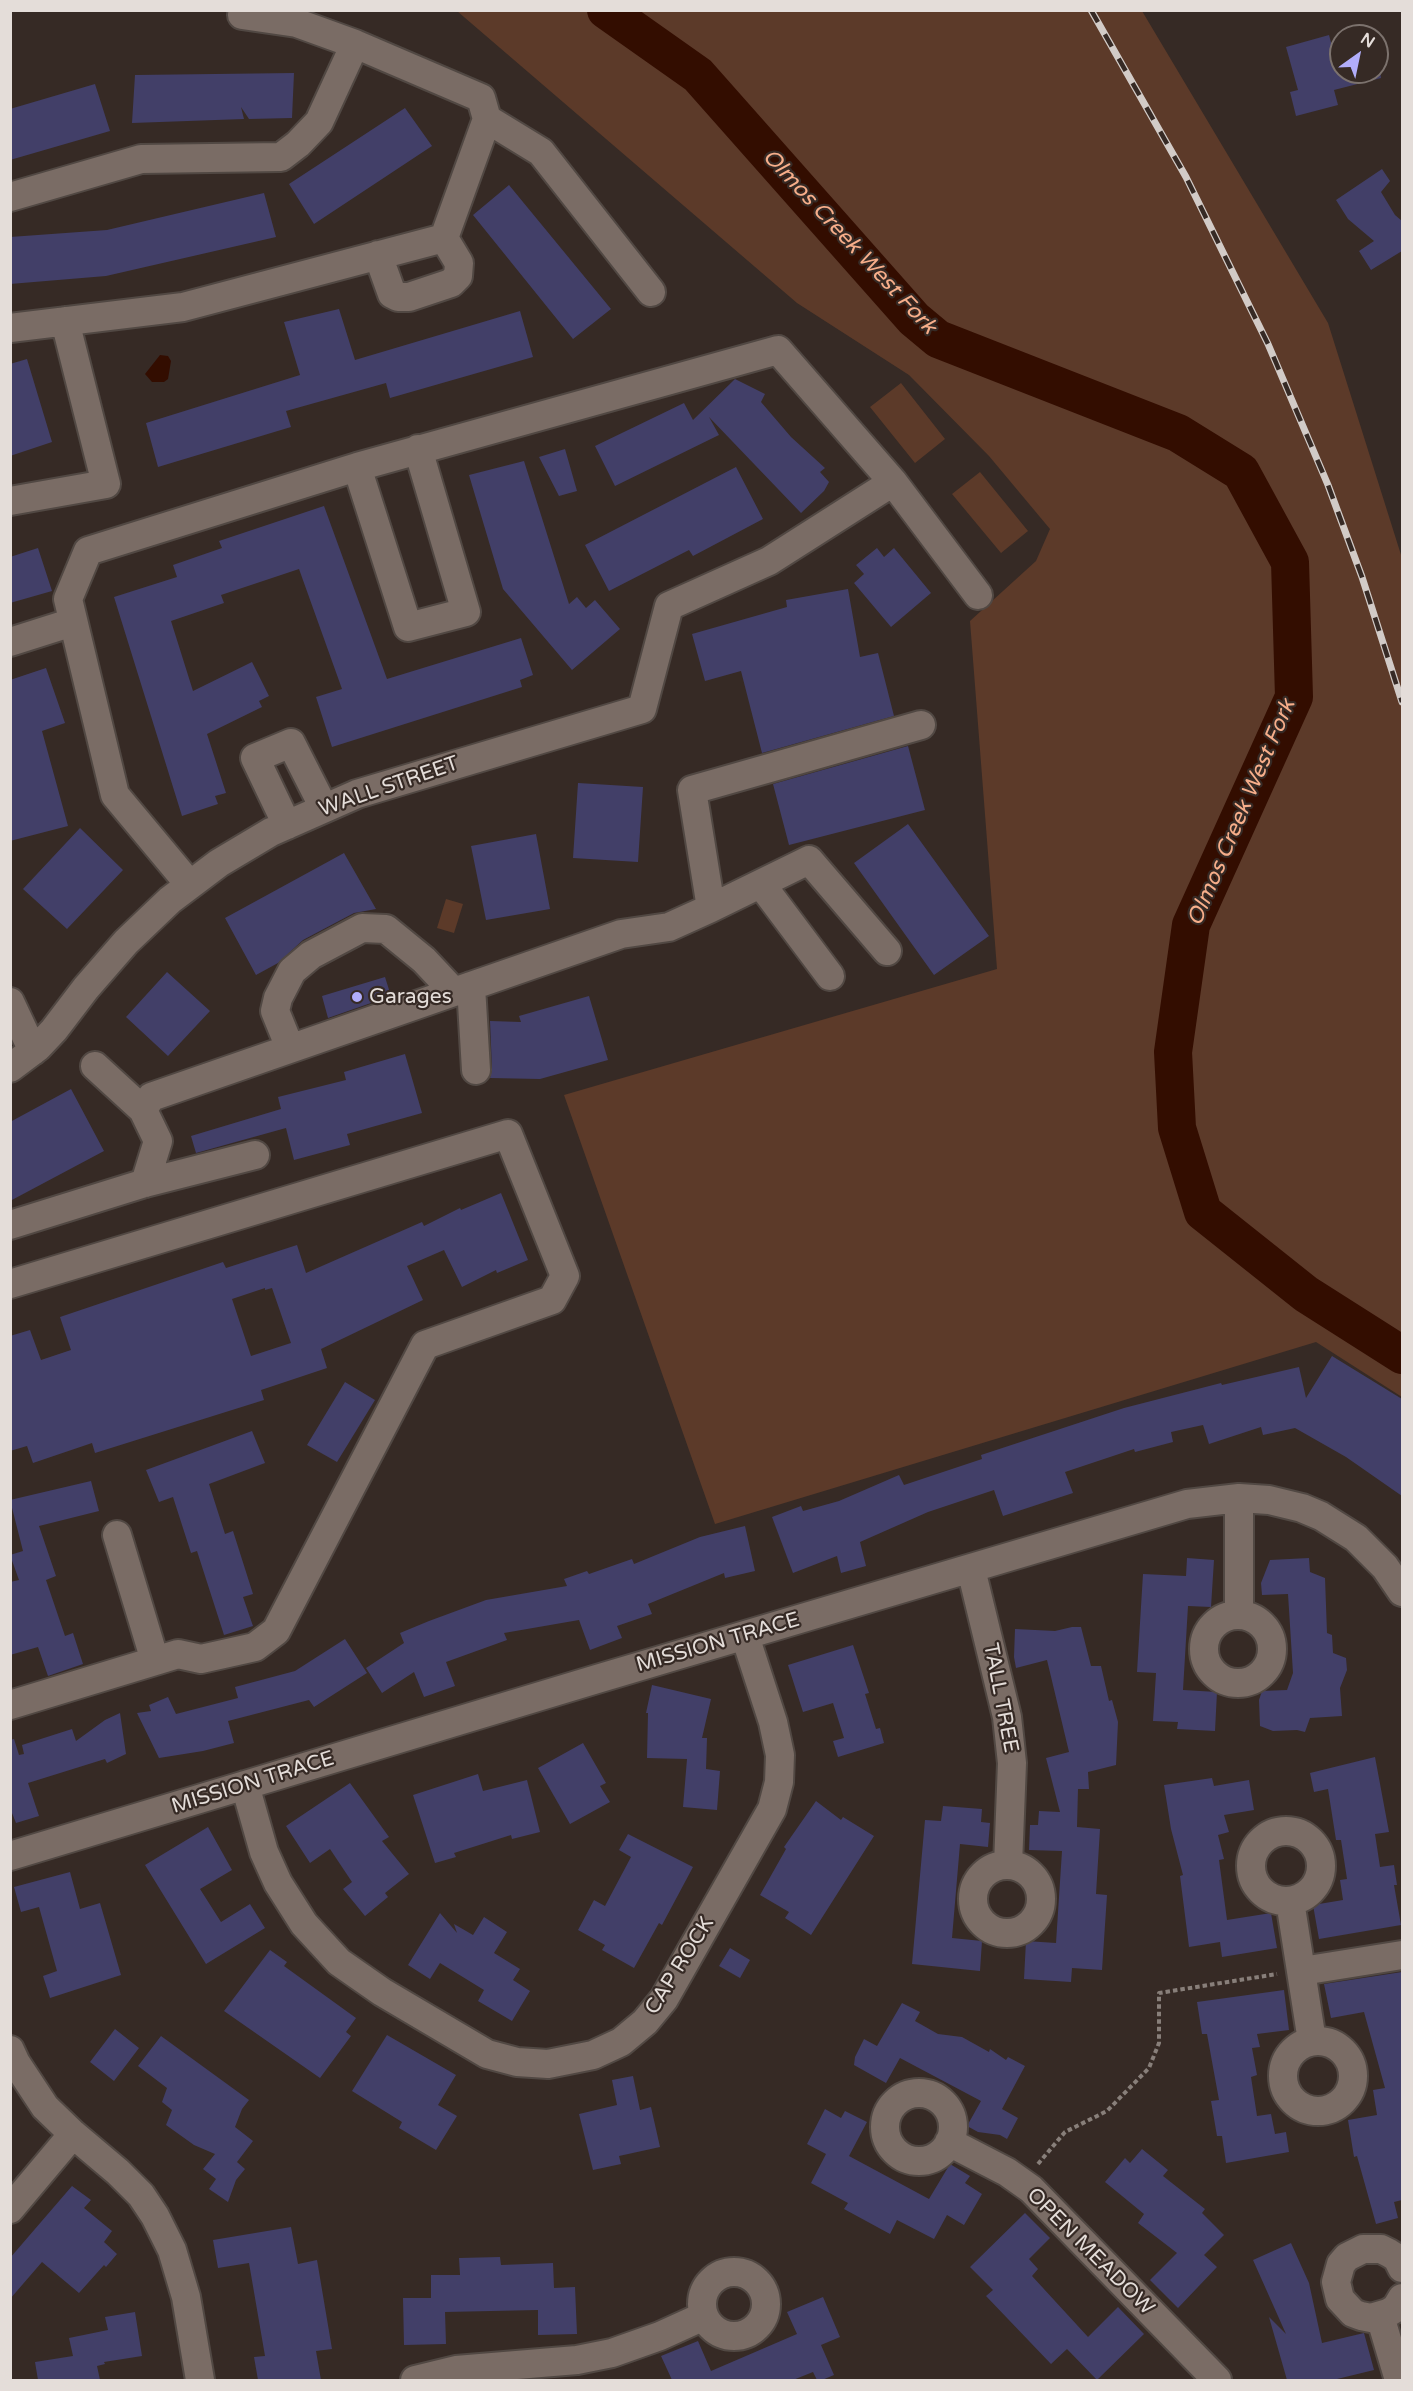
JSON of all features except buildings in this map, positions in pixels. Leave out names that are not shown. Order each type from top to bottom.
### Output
[{"type":"street","points":[[242,15],[297,22],[355,44],[481,98],[487,119],[444,238]]},
{"type":"street","points":[[10,197],[141,159],[281,157],[298,144],[319,122],[355,44]]},
{"type":"street","points":[[487,119],[541,152],[651,292]]},
{"type":"street","points":[[10,328],[183,307],[444,238]]},
{"type":"street","points":[[378,255],[393,294],[398,297],[409,297],[451,284],[458,276],[459,263],[444,238]]},
{"type":"street","points":[[10,501],[106,484],[66,321]]},
{"type":"street","points":[[190,885],[116,795],[68,599],[88,551],[357,467],[778,350],[893,483],[978,595]]},
{"type":"street","points":[[357,467],[408,627],[466,612],[418,450]]},
{"type":"street","name":"WALL STREET","points":[[22,1059],[54,1030],[86,988],[126,942],[170,900],[219,863],[271,832],[357,794],[642,709],[669,606],[769,561],[893,483]]},
{"type":"street","points":[[10,642],[73,622]]},
{"type":"street","points":[[711,908],[692,790],[921,725]]},
{"type":"street","points":[[287,825],[255,758],[291,743],[324,808]]},
{"type":"street","points":[[142,1110],[151,1097],[290,1048],[621,934],[669,927],[809,860],[887,951]]},
{"type":"street","points":[[761,884],[830,976]]},
{"type":"street","points":[[290,1048],[275,1011],[278,998],[291,971],[311,955],[362,928],[386,928],[463,989],[476,1070]]},
{"type":"street","points":[[10,1002],[22,1059]]},
{"type":"street","points":[[95,1066],[142,1110],[158,1141],[145,1183]]},
{"type":"street","points":[[10,1284],[508,1134],[565,1276],[552,1300],[425,1346],[276,1631],[255,1647],[201,1659],[178,1654],[10,1705]]},
{"type":"street","points":[[10,1225],[145,1183],[255,1155]]},
{"type":"street","points":[[1239,1498],[1239,1615]]},
{"type":"street","name":"MISSION TRACE","points":[[10,1856],[1187,1504],[1239,1498],[1269,1500],[1302,1508],[1339,1526],[1371,1551],[1385,1566],[1402,1592]]},
{"type":"street","points":[[117,1535],[154,1661]]},
{"type":"street","name":"TALL TREE","points":[[971,1569],[1007,1717],[1012,1763],[1008,1865]]},
{"type":"street","name":"CAP ROCK","points":[[245,1785],[264,1852],[278,1883],[304,1924],[346,1968],[487,2054],[517,2062],[548,2064],[593,2055],[621,2042],[637,2029],[664,1999],[772,1809],[779,1782],[780,1755],[773,1722],[744,1636]]},
{"type":"street","points":[[1290,1901],[1312,2041]]},
{"type":"street","points":[[1302,1971],[1402,1955]]},
{"type":"street","points":[[10,2050],[45,2107],[118,2172],[141,2195],[155,2216],[172,2250],[186,2297],[200,2380]]},
{"type":"street","points":[[10,2209],[73,2134]]},
{"type":"street","name":"OPEN MEADOW","points":[[949,2142],[1007,2172],[1031,2189],[1217,2380]]},
{"type":"street","points":[[1402,2268],[1389,2253],[1372,2248],[1354,2252],[1341,2264],[1336,2282],[1337,2291],[1346,2307],[1361,2316],[1380,2316],[1396,2308],[1402,2298]]},
{"type":"street","points":[[415,2380],[456,2370],[577,2360],[612,2353],[660,2336],[704,2316]]},
{"type":"street","points":[[1380,2316],[1399,2380]]},
{"type":"path","points":[[1022,2183],[1065,2132],[1107,2111],[1149,2068],[1160,2043],[1159,1993],[1302,1971]]},
{"type":"shaded area","points":[[457,11],[1142,11],[1328,323],[1402,558],[1402,1397],[1316,1342],[715,1524],[564,1095],[997,969],[970,621],[1036,561],[1050,529],[989,456],[909,375],[797,303]]},
{"type":"shaded area","points":[[160,355],[168,356],[171,361],[168,379],[164,382],[152,382],[145,374]]},
{"type":"shaded area","points":[[901,383],[945,439],[915,463],[870,407]]},
{"type":"shaded area","points":[[980,472],[1028,531],[1001,553],[952,494]]},
{"type":"shaded area","points":[[446,899],[463,904],[454,933],[437,928]]},
{"type":"waterway","name":"Olmos Creek West Fork","points":[[606,10],[698,75],[914,319],[938,339],[1178,433],[1241,472],[1290,562],[1294,697],[1191,925],[1173,1052],[1177,1128],[1203,1212],[1306,1294],[1402,1355]]},
{"type":"railway","points":[[1091,10],[1186,177],[1268,344],[1328,485],[1362,577],[1402,702]]},
{"type":"place","name":"Garages","points":[[357,997]]}]
